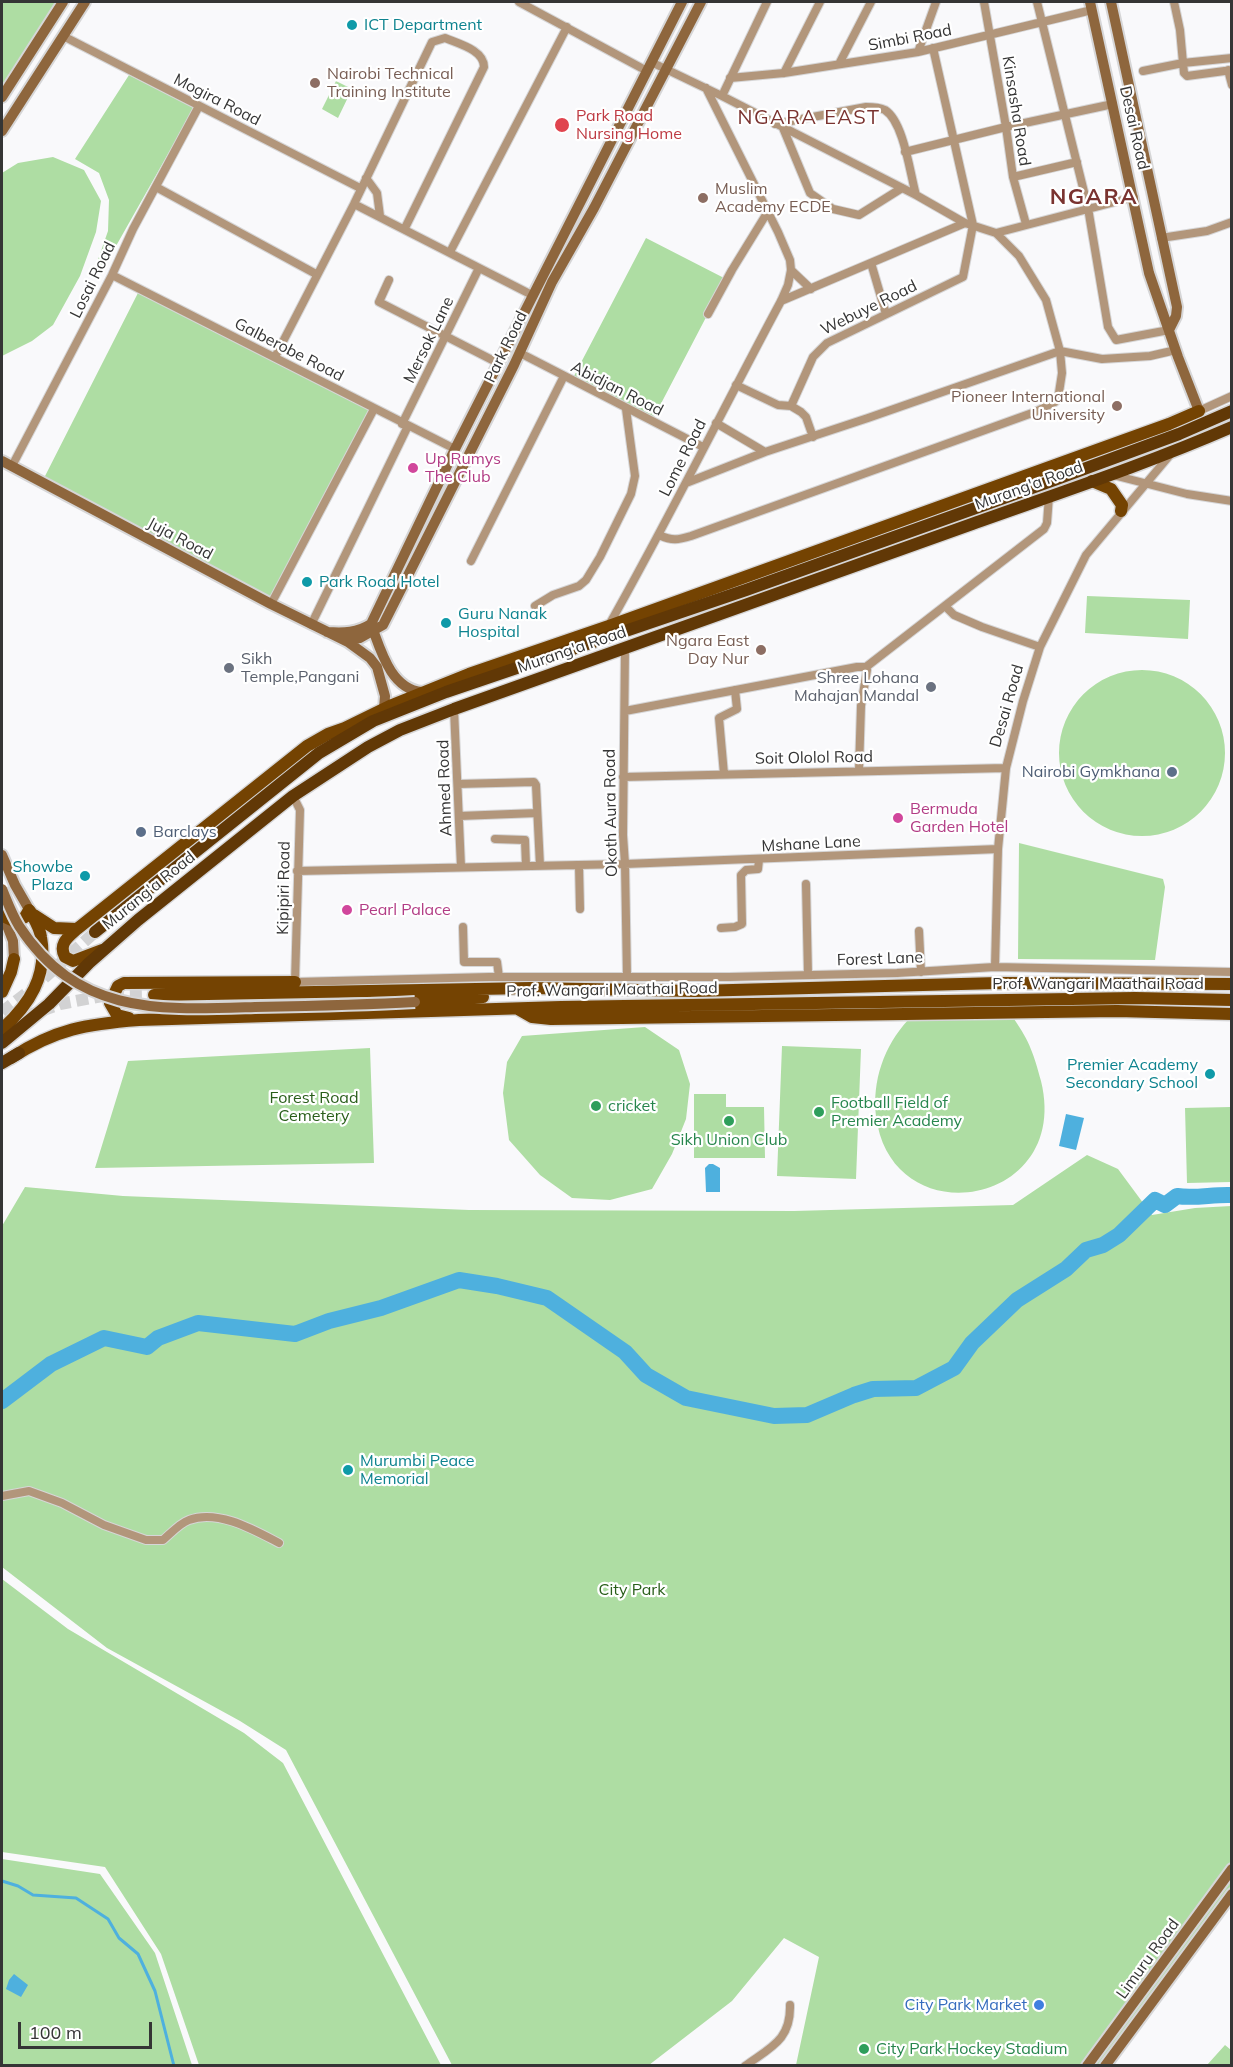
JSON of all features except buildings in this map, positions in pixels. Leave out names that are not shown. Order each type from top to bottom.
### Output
[{"type":"highway","name":"Murang'a Road","points":[[94,932],[319,753],[365,721],[1010,496],[1179,434],[1232,411]]},
{"type":"highway","name":"Murang'a Road","points":[[2,1043],[49,1004],[107,947],[293,796],[323,774],[400,730],[1172,453],[1232,427]]},
{"type":"highway","name":"Prof. Wangari Maathai Road","points":[[2,1064],[19,1053]]},
{"type":"main road","points":[[2,97],[63,2]]},
{"type":"main road","points":[[2,131],[85,2]]},
{"type":"main road","name":"Park Road","points":[[372,627],[454,449],[682,2]]},
{"type":"main road","name":"Park Road","points":[[372,627],[383,625],[520,353],[552,282],[598,201],[702,2]]},
{"type":"main road","name":"Desai Road","points":[[1111,2],[1177,307],[1177,313],[1169,330]]},
{"type":"main road","name":"Desai Road","points":[[1091,6],[1149,273],[1199,411]]},
{"type":"main road","name":"Murang'a Road","points":[[365,721],[384,709],[422,692],[1199,411]]},
{"type":"main road","name":"Juja Road","points":[[2,461],[311,625],[345,640],[370,658],[377,667],[385,696],[384,709]]},
{"type":"main road","points":[[1092,481],[1112,489],[1122,505],[1121,511]]},
{"type":"main road","points":[[327,632],[353,632],[372,627]]},
{"type":"main road","points":[[345,640],[360,638],[372,627]]},
{"type":"main road","points":[[372,627],[382,656],[394,674],[408,689],[422,692]]},
{"type":"main road","points":[[107,947],[80,960],[69,959],[63,952],[64,942],[77,929],[307,746],[328,734],[365,721]]},
{"type":"main road","points":[[2,855],[15,885],[37,919],[61,929],[77,929]]},
{"type":"main road","points":[[2,889],[18,925],[37,950],[76,982],[123,1002],[158,1008],[212,1009],[415,1002],[561,990]]},
{"type":"main road","points":[[2,914],[16,922],[25,917],[30,910]]},
{"type":"main road","points":[[2,1029],[19,1014],[32,995],[39,977],[42,956],[41,937],[30,910]]},
{"type":"main road","points":[[2,914],[13,941],[14,959],[2,992]]},
{"type":"main road","points":[[139,1020],[117,1015],[113,1010],[110,1003],[118,986],[134,982],[295,982]]},
{"type":"main road","name":"Prof. Wangari Maathai Road","points":[[154,995],[561,990],[695,991],[999,983],[1232,984]]},
{"type":"main road","name":"Prof. Wangari Maathai Road","points":[[19,1053],[59,1032],[105,1023],[139,1020],[490,1008],[1100,999],[1232,1000]]},
{"type":"main road","points":[[415,1002],[490,1008]]},
{"type":"main road","points":[[516,1008],[532,1017],[551,1019],[1117,1011],[1232,1014]]},
{"type":"main road","name":"Limuru Road","points":[[1087,2066],[1232,1869]]},
{"type":"main road","name":"Limuru Road","points":[[1105,2066],[1232,1894]]},
{"type":"street","points":[[519,2],[649,67],[665,69],[706,88],[969,224],[996,232],[1019,256],[1046,300],[1060,351],[1062,373],[1058,399],[1035,412],[691,536],[671,540],[659,535]]},
{"type":"street","points":[[722,96],[767,2]]},
{"type":"street","points":[[784,73],[820,2]]},
{"type":"street","points":[[839,64],[871,2]]},
{"type":"street","points":[[918,52],[935,2]]},
{"type":"street","name":"Kinsasha Road","points":[[984,2],[1013,177],[1026,224]]},
{"type":"street","points":[[1037,2],[1088,208],[1108,327],[1116,340],[1169,330]]},
{"type":"street","points":[[1174,2],[1185,75],[1230,70],[1232,85]]},
{"type":"street","name":"Simbi Road","points":[[730,78],[784,73],[918,52],[1091,6]]},
{"type":"street","points":[[450,252],[567,27]]},
{"type":"street","name":"Mogira Road","points":[[63,36],[360,188]]},
{"type":"street","points":[[275,357],[354,204],[432,42],[445,38],[480,55],[484,61],[484,67],[405,228]]},
{"type":"street","points":[[933,48],[954,140],[969,224]]},
{"type":"street","points":[[1143,71],[1183,63],[1232,58]]},
{"type":"street","points":[[1197,62],[1198,75]]},
{"type":"street","points":[[706,88],[786,251],[791,270],[811,289]]},
{"type":"street","points":[[905,152],[1006,126],[1113,104]]},
{"type":"street","name":"Losai Road","points":[[12,466],[199,106]]},
{"type":"street","points":[[779,126],[866,107],[879,107],[887,111],[894,119],[916,195]]},
{"type":"street","points":[[779,126],[810,193],[833,209],[859,215],[902,188]]},
{"type":"street","points":[[1013,177],[1077,162]]},
{"type":"street","points":[[366,178],[377,193],[380,216]]},
{"type":"street","points":[[156,187],[316,274]]},
{"type":"street","points":[[584,193],[598,201]]},
{"type":"street","points":[[996,232],[1134,197]]},
{"type":"street","points":[[354,204],[405,228],[532,295]]},
{"type":"street","points":[[708,314],[767,213]]},
{"type":"street","points":[[1161,238],[1207,231],[1232,222]]},
{"type":"street","points":[[781,301],[969,224]]},
{"type":"street","name":"Webuye Road","points":[[791,406],[796,391],[819,349],[827,343],[963,277],[969,224]]},
{"type":"street","points":[[871,263],[886,314]]},
{"type":"street","name":"Mersok Lane","points":[[311,625],[479,268]]},
{"type":"street","name":"Lome Road","points":[[609,626],[781,301],[791,270]]},
{"type":"street","name":"Galberobe Road","points":[[112,274],[454,449]]},
{"type":"street","points":[[389,280],[379,302],[498,363]]},
{"type":"street","points":[[686,483],[765,452],[1060,351],[1102,359],[1150,356],[1176,350]]},
{"type":"street","name":"Abidjan Road","points":[[520,353],[703,447]]},
{"type":"street","points":[[471,561],[564,376]]},
{"type":"street","points":[[736,385],[778,405],[791,406],[801,412],[806,417],[813,437]]},
{"type":"street","name":"Murang'a Road","points":[[1199,411],[1232,396]]},
{"type":"street","points":[[271,604],[374,409]]},
{"type":"street","points":[[536,606],[553,595],[579,586],[586,580],[631,494],[635,476],[626,409]]},
{"type":"street","points":[[716,423],[765,452]]},
{"type":"street","name":"Desai Road","points":[[995,968],[998,849],[1006,768],[1040,647],[1086,555],[1172,453]]},
{"type":"street","points":[[1109,474],[1186,494],[1232,501]]},
{"type":"street","points":[[625,711],[866,667],[1044,529],[1047,523],[1049,496]]},
{"type":"street","points":[[945,606],[954,615],[963,619],[1040,647]]},
{"type":"street","name":"Okoth Aura Road","points":[[625,649],[623,835],[626,864],[627,977]]},
{"type":"street","points":[[859,770],[861,706],[866,667]]},
{"type":"street","points":[[724,774],[719,718],[737,709],[735,690]]},
{"type":"street","name":"Ahmed Road","points":[[454,709],[461,867]]},
{"type":"street","name":"Soit Ololol Road","points":[[623,777],[1006,768]]},
{"type":"street","points":[[458,784],[534,782],[540,866]]},
{"type":"street","name":"Kipipiri Road","points":[[293,796],[300,810],[295,982]]},
{"type":"street","points":[[459,816],[537,813]]},
{"type":"street","points":[[495,839],[525,840],[526,866]]},
{"type":"street","name":"Mshane Lane","points":[[297,871],[759,860],[998,849]]},
{"type":"street","points":[[721,928],[742,924],[741,875],[746,870],[758,869],[759,860]]},
{"type":"street","points":[[579,865],[580,909]]},
{"type":"street","points":[[806,884],[808,975]]},
{"type":"street","points":[[463,927],[464,978]]},
{"type":"street","points":[[919,931],[921,972]]},
{"type":"street","points":[[464,962],[497,962],[499,978]]},
{"type":"street","name":"Forest Lane","points":[[530,978],[808,975],[995,968],[1232,972]]},
{"type":"street","name":"Prof. Wangari Maathai Road","points":[[295,982],[530,978]]},
{"type":"street","points":[[2,1496],[29,1491],[62,1503],[104,1525],[146,1540],[163,1540],[188,1520],[211,1517],[246,1526],[279,1543]]},
{"type":"street","points":[[746,2066],[785,2035],[790,2023],[790,2005]]},
{"type":"green space","points":[[2,2],[63,2],[2,97]]},
{"type":"green space","points":[[129,75],[194,108],[103,269],[93,274],[108,231],[109,200],[99,173],[75,159]]},
{"type":"green space","points":[[336,81],[352,89],[338,118],[322,109]]},
{"type":"green space","points":[[53,157],[84,170],[101,201],[96,232],[80,276],[53,325],[32,341],[2,356],[2,173],[18,163]]},
{"type":"green space","points":[[646,238],[726,279],[654,417],[574,376]]},
{"type":"green space","points":[[140,289],[374,409],[271,604],[42,482]]},
{"type":"green space","points":[[1087,596],[1190,600],[1188,639],[1085,633]]},
{"type":"green space","points":[[1142,670],[1174,676],[1201,694],[1219,721],[1225,753],[1219,785],[1201,812],[1174,830],[1142,836],[1110,830],[1083,812],[1065,785],[1059,753],[1065,721],[1083,694],[1110,676]]},
{"type":"green space","points":[[1019,843],[1163,879],[1165,887],[1155,960],[1018,959]]},
{"type":"green space","points":[[1014,1019],[1031,1049],[1041,1081],[1043,1124],[1030,1157],[1006,1179],[976,1191],[943,1191],[912,1179],[889,1154],[876,1116],[878,1077],[892,1041],[908,1020]]},
{"type":"green space","name":"cricket","points":[[645,1027],[679,1050],[690,1084],[686,1119],[672,1154],[652,1189],[610,1200],[572,1198],[540,1175],[509,1140],[503,1093],[507,1062],[522,1036]]},
{"type":"green space","name":"Football Field of Premier Academy","points":[[782,1046],[861,1049],[856,1179],[777,1176]]},
{"type":"green space","name":"Forest Road Cemetery","points":[[370,1048],[374,1163],[95,1168],[128,1061]]},
{"type":"green space","name":"Sikh Union Club","points":[[694,1094],[726,1094],[726,1107],[764,1107],[765,1158],[694,1158]]},
{"type":"green space","points":[[1231,1107],[1231,1182],[1187,1183],[1185,1108]]},
{"type":"green space","name":"City Park","points":[[1087,1155],[1118,1169],[1152,1215],[1195,1208],[1231,1206],[1231,1886],[1101,2065],[796,2065],[819,1957],[784,1938],[732,2001],[649,2065],[452,2065],[286,1750],[240,1721],[107,1648],[2,1567],[2,1226],[25,1187],[123,1196],[469,1210],[794,1211],[1013,1205]]},
{"type":"green space","points":[[2,1579],[68,1629],[244,1733],[283,1763],[441,2065],[199,2065],[161,1954],[105,1867],[2,1852]]},
{"type":"green space","points":[[2,1859],[100,1874],[155,1953],[192,2065],[2,2065]]},
{"type":"green space","points":[[1225,2045],[1231,2050],[1231,2065],[1207,2065]]},
{"type":"water","points":[[1066,1114],[1084,1118],[1076,1150],[1059,1146]]},
{"type":"water","points":[[709,1164],[720,1168],[720,1192],[706,1192],[705,1168]]},
{"type":"water","points":[[14,1974],[28,1985],[21,1997],[6,1989]]},
{"type":"waterway","points":[[2,1401],[51,1364],[104,1338],[147,1347],[158,1338],[198,1323],[295,1334],[329,1321],[381,1308],[459,1280],[547,1298],[625,1352],[646,1375],[686,1398],[774,1416],[807,1415],[873,1389],[916,1388],[954,1368],[972,1343],[1017,1300],[1066,1269],[1086,1250],[1103,1245],[1119,1235],[1155,1200],[1165,1205],[1177,1196],[1232,1195]]},
{"type":"waterway","points":[[2,1881],[18,1886],[33,1895],[76,1898],[108,1919],[119,1938],[138,1954],[155,1991],[174,2066]]},
{"type":"tunnel","points":[[2,1012],[32,989],[95,932]]},
{"type":"tunnel","points":[[8,1023],[60,1004],[102,996],[154,995]]},
{"type":"place","name":"ICT Department","points":[[352,25]]},
{"type":"place","name":"Nairobi Technical Training Institute","points":[[315,83]]},
{"type":"place","name":"Park Road Nursing Home","points":[[562,125]]},
{"type":"place","name":"Muslim Academy ECDE","points":[[703,198]]},
{"type":"place","name":"Pioneer International University","points":[[1117,406]]},
{"type":"place","name":"Up Rumys The Club","points":[[413,468]]},
{"type":"place","name":"Park Road Hotel","points":[[307,582]]},
{"type":"place","name":"Guru Nanak Hospital","points":[[446,623]]},
{"type":"place","name":"Ngara East Day Nur","points":[[761,650]]},
{"type":"place","name":"Sikh Temple,Pangani","points":[[229,668]]},
{"type":"place","name":"Shree Lohana Mahajan Mandal","points":[[931,687]]},
{"type":"place","name":"Nairobi Gymkhana","points":[[1172,772]]},
{"type":"place","name":"Bermuda Garden Hotel","points":[[898,818]]},
{"type":"place","name":"Barclays","points":[[141,832]]},
{"type":"place","name":"Showbe Plaza","points":[[85,876]]},
{"type":"place","name":"Pearl Palace","points":[[347,910]]},
{"type":"place","name":"Premier Academy Secondary School","points":[[1210,1074]]},
{"type":"place","name":"cricket","points":[[596,1106]]},
{"type":"place","name":"Football Field of Premier Academy","points":[[819,1112]]},
{"type":"place","name":"Sikh Union Club","points":[[729,1121]]},
{"type":"place","name":"Murumbi Peace Memorial","points":[[348,1470]]},
{"type":"place","name":"City Park Market","points":[[1039,2005]]},
{"type":"place","name":"City Park Hockey Stadium","points":[[864,2049]]},
{"type":"district","name":"NGARA EAST","points":[[809,118]]},
{"type":"district","name":"NGARA","points":[[1094,197]]}]
